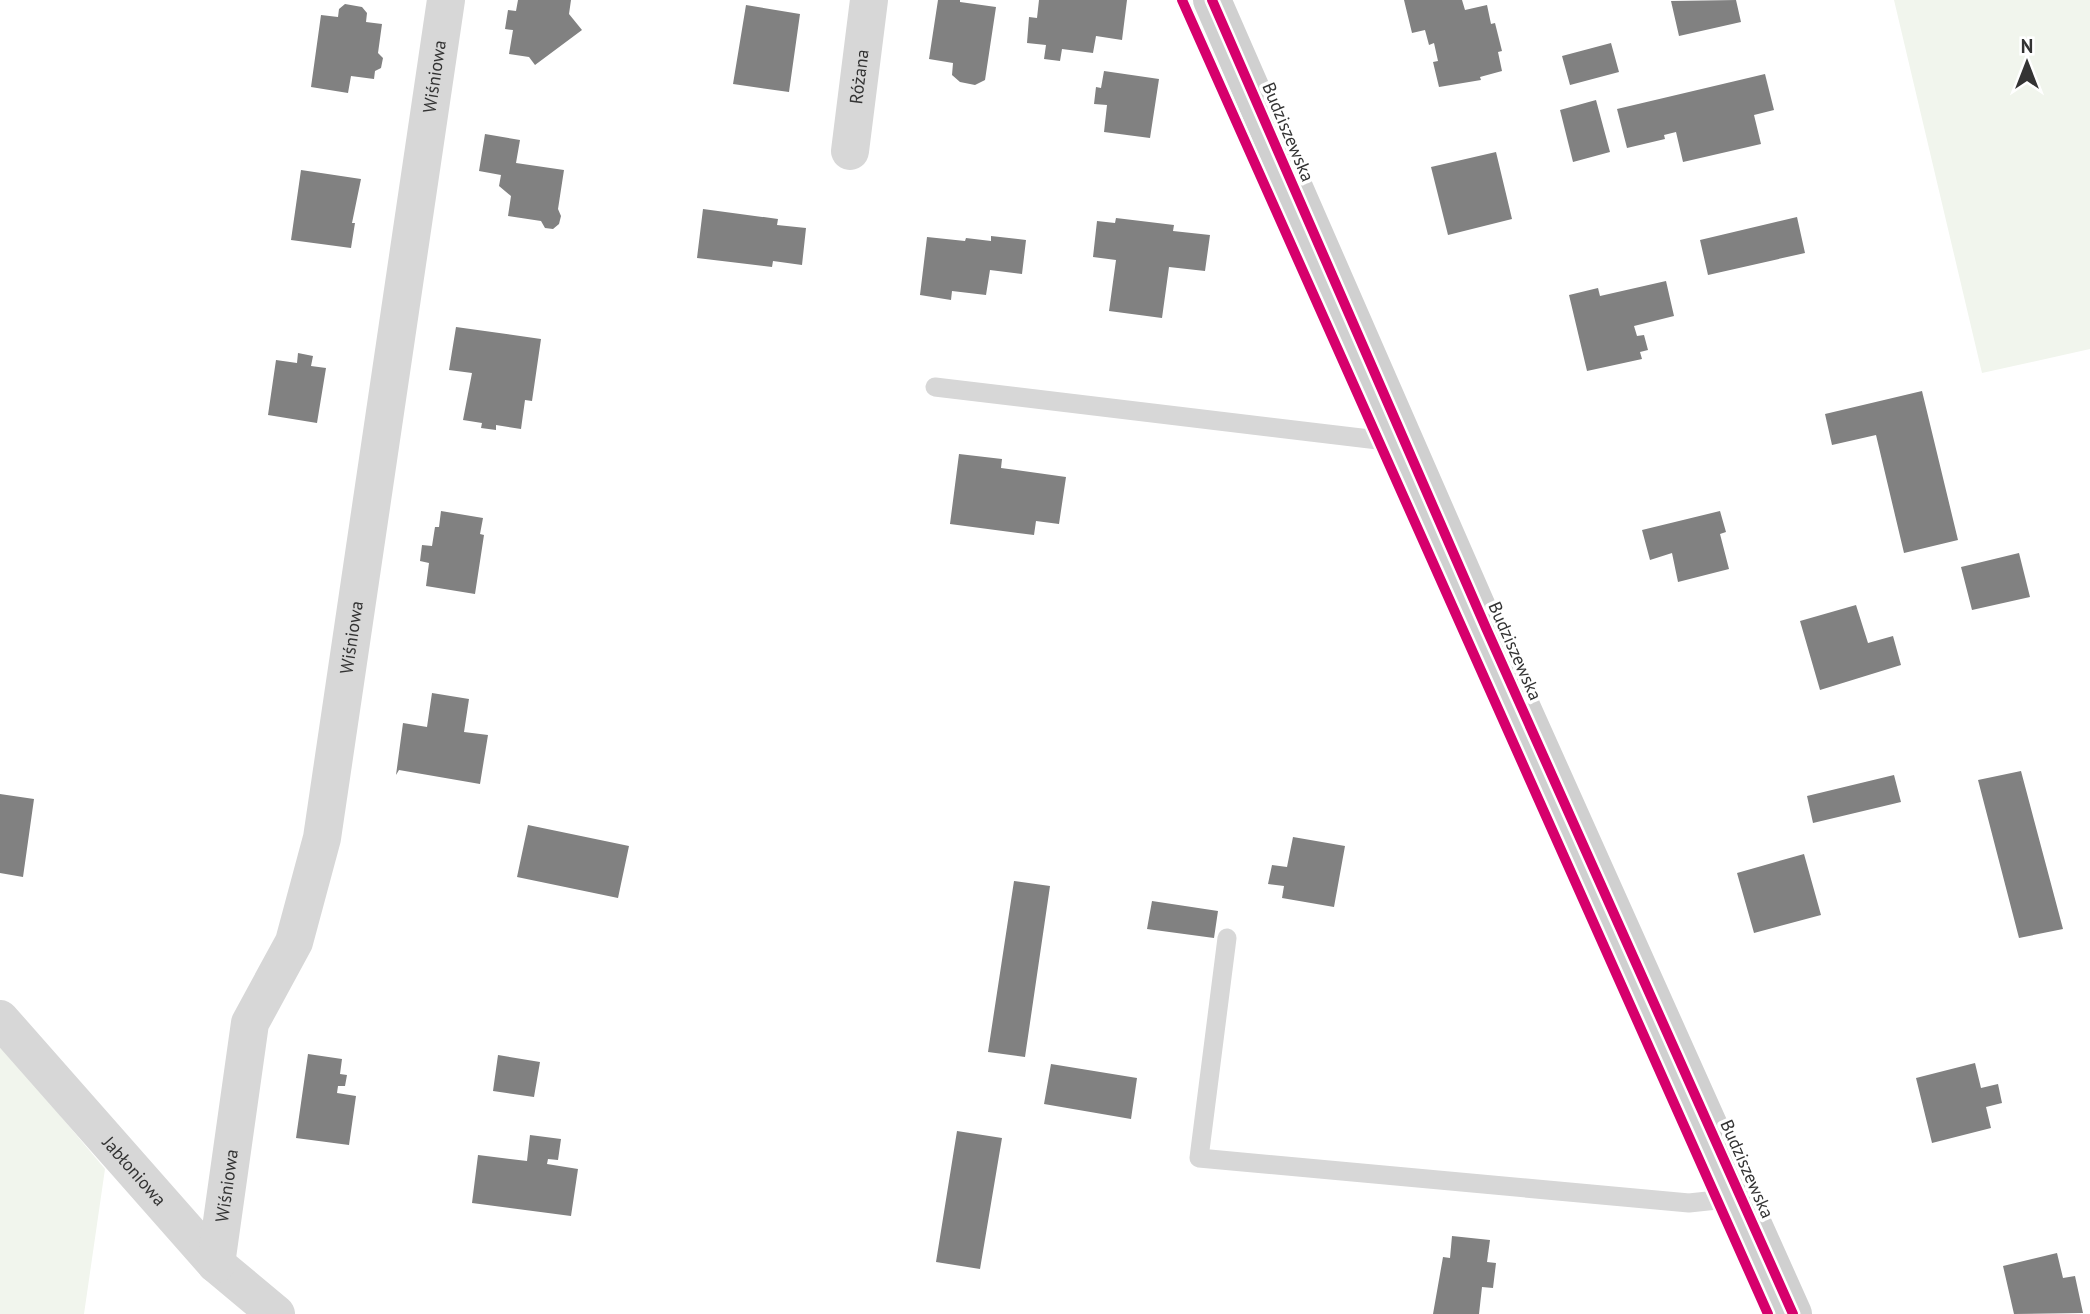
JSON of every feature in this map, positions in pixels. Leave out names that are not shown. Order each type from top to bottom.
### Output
[{"type":"street","name":"Wiśniowa","points":[[216,1264],[250,1023],[294,942],[322,838],[446,0]]},
{"type":"street","name":"Różana","points":[[850,151],[869,0]]},
{"type":"street","name":"Budziszewska","points":[[1212,0],[1400,434],[1793,1314]]},
{"type":"street","name":"Jabłoniowa","points":[[0,1020],[216,1264],[276,1314]]},
{"type":"lane","points":[[935,387],[1378,440],[1400,434]]},
{"type":"lane","points":[[1227,938],[1199,1158],[1689,1203],[1739,1194]]},
{"type":"shaded area","points":[[1894,0],[2090,0],[2090,349],[1982,373]]},
{"type":"shaded area","points":[[0,1044],[105,1169],[84,1314],[0,1314]]},
{"type":"building","points":[[518,0],[571,0],[569,14],[582,30],[535,65],[529,57],[509,54],[513,30],[505,29],[508,10],[516,11]]},
{"type":"building","points":[[938,0],[960,0],[996,7],[985,80],[975,85],[960,82],[952,75],[953,63],[929,59]]},
{"type":"building","points":[[1039,0],[1127,0],[1122,40],[1096,36],[1093,53],[1062,49],[1060,61],[1044,59],[1046,45],[1027,43],[1029,17],[1037,18]]},
{"type":"building","points":[[1404,0],[1462,0],[1465,10],[1487,5],[1502,51],[1498,52],[1502,71],[1480,77],[1481,80],[1439,87],[1433,62],[1438,61],[1434,43],[1429,45],[1425,30],[1412,33]]},
{"type":"building","points":[[1736,0],[1741,22],[1679,36],[1671,1]]},
{"type":"building","points":[[345,4],[362,7],[367,13],[366,22],[382,24],[378,53],[383,58],[381,68],[375,71],[374,79],[351,76],[348,93],[311,87],[321,15],[338,17],[339,9]]},
{"type":"building","points":[[746,5],[800,14],[789,92],[733,84]]},
{"type":"building","points":[[1611,43],[1619,72],[1570,85],[1562,56]]},
{"type":"building","points":[[1104,71],[1159,79],[1150,138],[1104,132],[1107,105],[1094,104],[1096,87],[1101,88]]},
{"type":"building","points":[[1765,74],[1774,110],[1754,115],[1761,144],[1683,162],[1676,132],[1664,135],[1665,139],[1627,148],[1617,109]]},
{"type":"building","points":[[1596,100],[1610,152],[1573,162],[1560,110]]},
{"type":"building","points":[[485,134],[520,140],[516,163],[564,170],[558,209],[561,216],[559,224],[553,229],[545,228],[541,221],[508,216],[511,196],[499,186],[501,175],[479,171]]},
{"type":"building","points":[[1496,152],[1512,219],[1448,235],[1431,167]]},
{"type":"building","points":[[301,170],[361,179],[352,223],[355,223],[351,248],[291,240]]},
{"type":"building","points":[[703,209],[778,219],[777,225],[806,228],[802,265],[773,261],[772,267],[697,258]]},
{"type":"building","points":[[1797,217],[1805,253],[1708,275],[1700,240]]},
{"type":"building","points":[[1116,218],[1174,225],[1173,231],[1210,235],[1205,271],[1169,267],[1162,318],[1109,311],[1116,260],[1093,257],[1097,221],[1115,223]]},
{"type":"building","points":[[991,236],[1026,240],[1022,274],[990,270],[986,295],[952,291],[951,300],[920,295],[927,237],[991,241]]},
{"type":"building","points":[[1666,281],[1674,316],[1634,326],[1637,336],[1644,335],[1648,350],[1640,352],[1642,359],[1587,371],[1569,295],[1598,288],[1600,296]]},
{"type":"building","points":[[456,327],[541,339],[532,401],[525,400],[521,429],[496,425],[496,430],[481,428],[482,423],[463,420],[472,373],[449,370]]},
{"type":"building","points":[[298,353],[313,356],[311,366],[326,368],[317,423],[268,415],[276,360],[297,363]]},
{"type":"building","points":[[1922,391],[1958,540],[1904,553],[1876,435],[1832,445],[1825,414]]},
{"type":"building","points":[[959,454],[1002,459],[1001,468],[1066,477],[1059,524],[1036,521],[1034,535],[950,524]]},
{"type":"building","points":[[441,511],[483,518],[480,534],[484,535],[475,594],[426,586],[429,563],[420,561],[422,545],[432,546]]},
{"type":"building","points":[[1720,511],[1726,532],[1720,534],[1729,569],[1678,582],[1672,553],[1650,560],[1642,530]]},
{"type":"building","points":[[2019,553],[2030,597],[1972,610],[1961,567]]},
{"type":"building","points":[[1856,605],[1868,643],[1893,636],[1901,665],[1820,690],[1800,621]]},
{"type":"building","points":[[432,693],[469,699],[464,732],[488,735],[480,784],[399,770],[396,775],[403,723],[427,727]]},
{"type":"building","points":[[2021,771],[2063,929],[2019,938],[1978,780]]},
{"type":"building","points":[[1894,775],[1901,802],[1813,823],[1807,796]]},
{"type":"building","points":[[0,794],[34,799],[23,877],[0,873]]},
{"type":"building","points":[[528,825],[629,846],[618,898],[517,877]]},
{"type":"building","points":[[1293,837],[1345,846],[1334,907],[1282,898],[1284,886],[1268,884],[1272,865],[1287,867]]},
{"type":"building","points":[[1804,854],[1821,915],[1754,933],[1737,873]]},
{"type":"building","points":[[1014,881],[1050,886],[1025,1057],[988,1052]]},
{"type":"building","points":[[1152,901],[1218,911],[1214,938],[1147,929]]},
{"type":"building","points":[[308,1054],[342,1059],[340,1074],[347,1075],[345,1086],[338,1086],[337,1093],[356,1096],[349,1145],[296,1138]]},
{"type":"building","points":[[498,1055],[540,1062],[534,1097],[493,1091]]},
{"type":"building","points":[[1975,1063],[1981,1088],[1998,1084],[2002,1103],[1986,1107],[1991,1128],[1932,1143],[1916,1078]]},
{"type":"building","points":[[1051,1064],[1137,1078],[1131,1119],[1044,1104]]},
{"type":"building","points":[[957,1131],[1002,1138],[980,1269],[936,1262]]},
{"type":"building","points":[[530,1135],[561,1139],[558,1160],[548,1159],[547,1164],[578,1169],[571,1216],[472,1203],[478,1155],[527,1161]]},
{"type":"building","points":[[1452,1236],[1490,1240],[1487,1262],[1496,1263],[1493,1288],[1482,1287],[1479,1314],[1433,1314],[1443,1257],[1450,1258]]},
{"type":"building","points":[[2057,1253],[2063,1278],[2075,1276],[2083,1313],[2014,1314],[2003,1266]]},
{"type":"cycle path","points":[[1182,0],[1768,1314]]},
{"type":"cycle path","points":[[1212,0],[1486,628],[1793,1314]]}]
